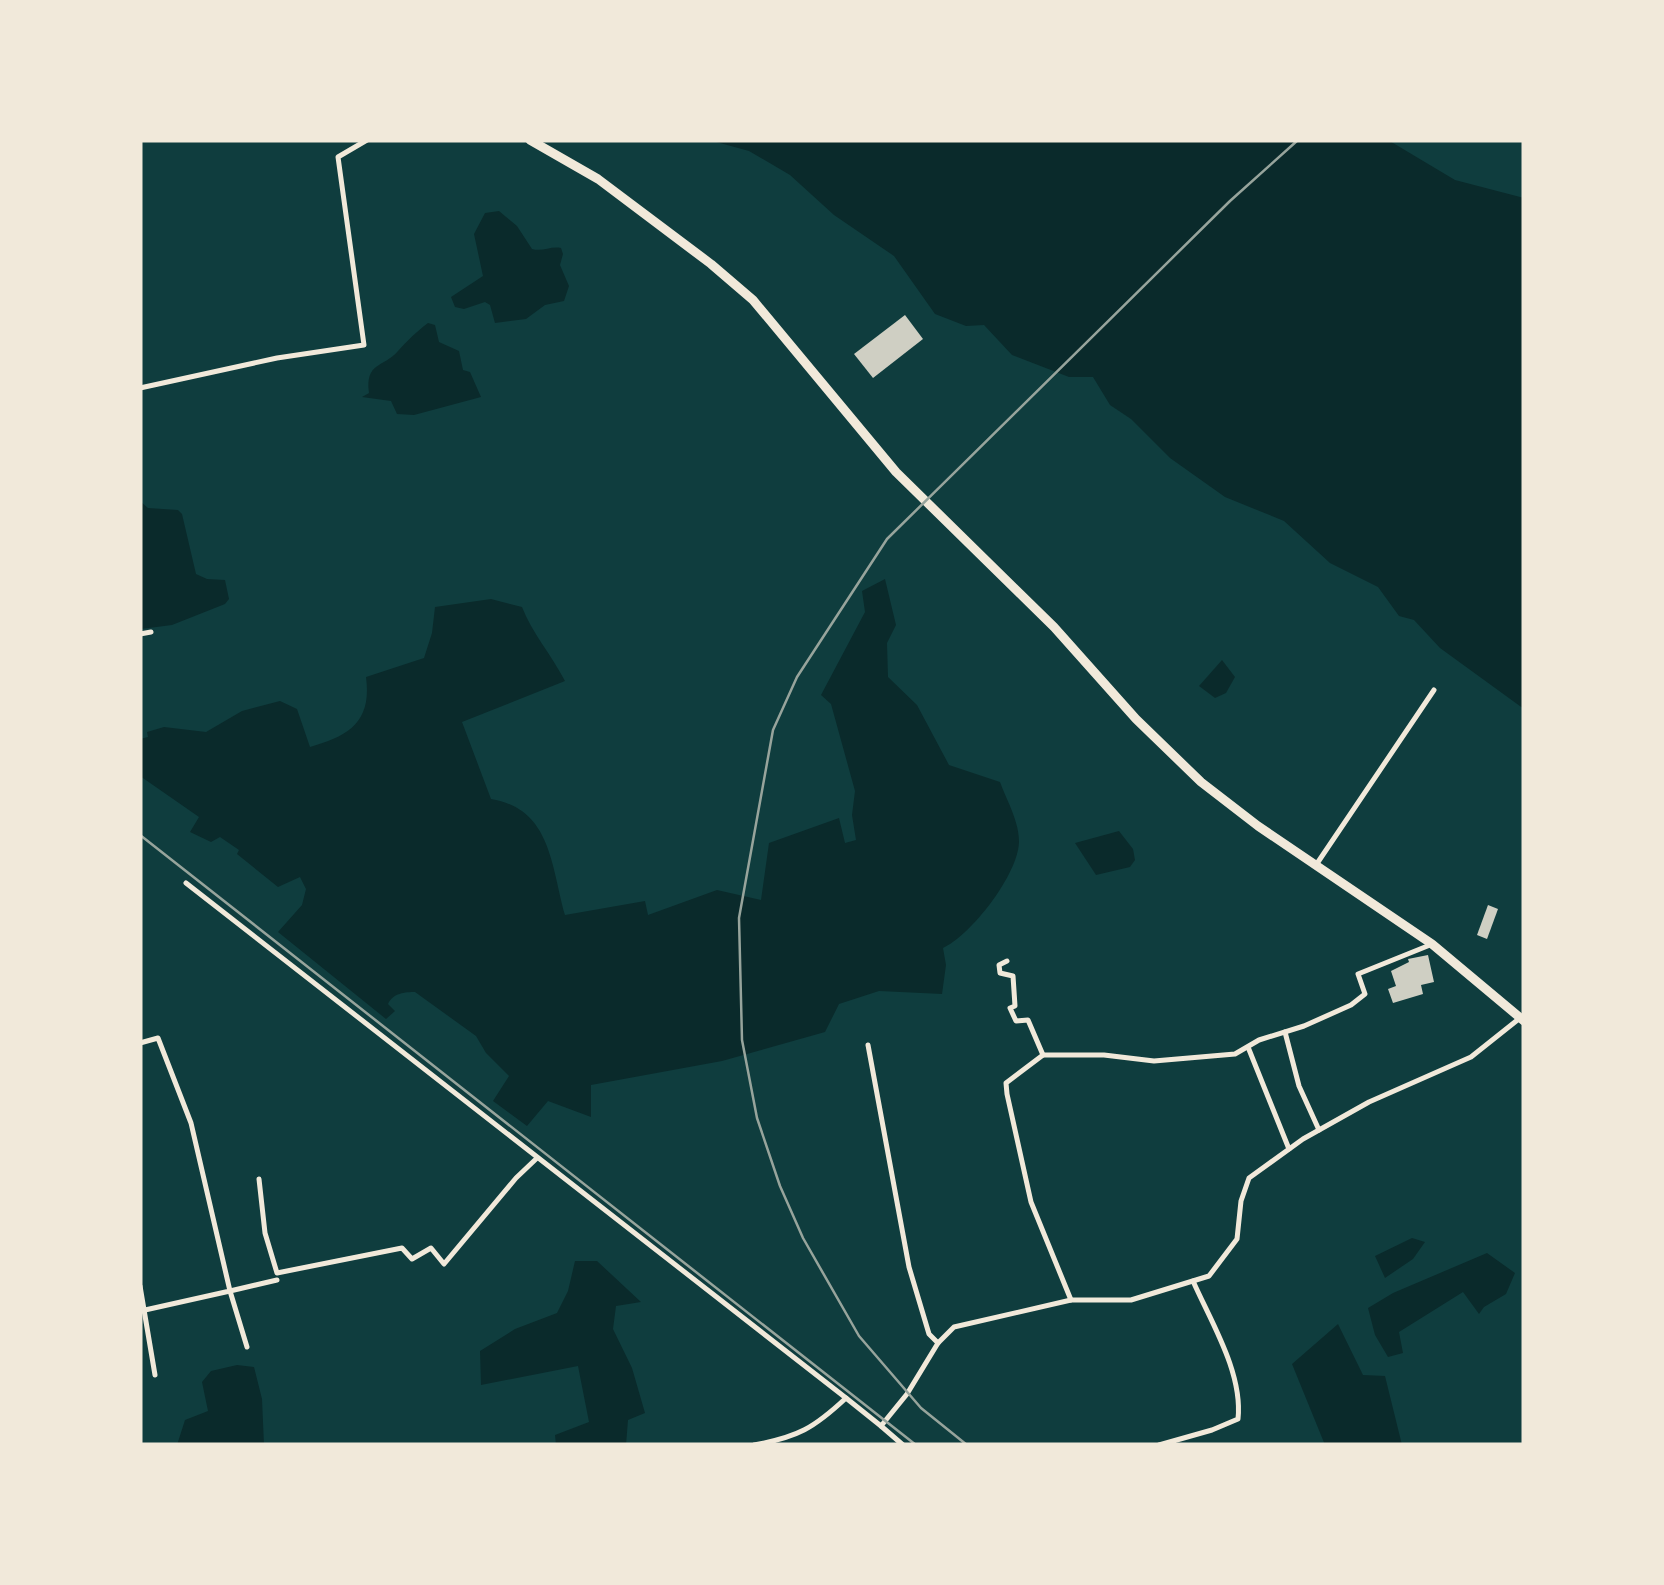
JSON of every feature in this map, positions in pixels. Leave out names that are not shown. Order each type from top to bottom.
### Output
[{"type":"highway","points":[[530,140],[598,179],[753,300],[896,472],[1054,627],[1136,719],[1201,782],[1258,826],[1432,944],[1522,1019]]},
{"type":"street","points":[[140,388],[277,358],[364,345],[338,157],[368,140]]},
{"type":"street","points":[[140,634],[151,632]]},
{"type":"street","points":[[1316,865],[1434,690]]},
{"type":"street","points":[[186,883],[536,1159],[610,1210],[903,1445]]},
{"type":"street","points":[[1072,1300],[1032,1202],[1006,1083],[1042,1055],[1104,1055],[1154,1062],[1235,1054],[1351,1005],[1366,994],[1358,974],[1432,944]]},
{"type":"street","points":[[1008,961],[999,965],[1000,972],[1013,976],[1012,1016],[1016,1021],[1028,1020],[1042,1055]]},
{"type":"street","points":[[881,1426],[907,1394],[938,1343],[954,1328],[1072,1300],[1131,1300],[1209,1276],[1237,1239],[1248,1178],[1369,1102],[1470,1057],[1522,1019]]},
{"type":"street","points":[[1286,1032],[1299,1086],[1319,1130]]},
{"type":"street","points":[[140,1043],[158,1038],[191,1123],[230,1291],[247,1346]]},
{"type":"street","points":[[868,1045],[910,1267],[929,1334],[938,1343]]},
{"type":"street","points":[[1248,1047],[1289,1149]]},
{"type":"street","points":[[259,1179],[265,1233],[276,1273],[402,1248],[412,1260],[431,1248],[444,1264],[536,1159]]},
{"type":"street","points":[[145,1310],[277,1280]]},
{"type":"street","points":[[1159,1445],[1238,1419],[1239,1400],[1226,1353],[1193,1281]]},
{"type":"street","points":[[140,1286],[156,1375]]},
{"type":"street","points":[[754,1445],[793,1436],[818,1425],[846,1398]]},
{"type":"water","points":[[709,140],[1388,140],[1455,180],[1524,198],[1524,709],[1440,648],[1414,620],[1399,616],[1378,587],[1330,563],[1284,521],[1225,497],[1170,458],[1131,419],[1110,405],[1093,377],[1069,377],[1012,355],[984,325],[966,326],[935,314],[894,256],[834,215],[790,175],[749,151]]},
{"type":"water","points":[[499,211],[517,226],[532,249],[561,248],[560,265],[569,286],[564,301],[545,305],[526,319],[495,323],[490,305],[485,302],[464,309],[455,307],[451,297],[483,276],[474,234],[485,213]]},
{"type":"water","points":[[428,323],[435,325],[439,342],[459,351],[463,370],[470,372],[481,397],[414,415],[397,414],[391,401],[362,397],[369,393],[372,371]]},
{"type":"water","points":[[140,501],[148,508],[178,510],[182,514],[196,574],[225,580],[229,599],[225,604],[172,625],[141,629]]},
{"type":"water","points":[[885,579],[896,625],[887,643],[888,677],[917,705],[949,765],[1000,782],[1015,819],[1019,842],[1011,871],[967,931],[943,948],[946,965],[942,994],[879,991],[839,1004],[825,1032],[722,1061],[591,1085],[591,1117],[548,1101],[527,1126],[493,1101],[509,1076],[486,1053],[476,1036],[415,992],[393,997],[388,1004],[395,1011],[386,1019],[278,932],[302,905],[306,889],[300,877],[278,887],[220,837],[211,842],[190,832],[199,817],[140,776],[140,739],[148,737],[147,732],[164,727],[206,732],[242,711],[280,701],[297,709],[310,747],[336,738],[361,716],[366,677],[424,658],[435,607],[491,599],[522,607],[565,681],[462,722],[491,799],[526,814],[537,827],[551,859],[565,915],[645,901],[648,915],[717,890],[761,900],[769,843],[839,818],[845,843],[856,840],[852,815],[855,791],[831,704],[821,695],[865,612],[862,591]]},
{"type":"water","points":[[1222,660],[1235,677],[1226,693],[1215,698],[1199,686]]},
{"type":"water","points":[[1119,831],[1133,849],[1135,860],[1130,867],[1096,875],[1075,843]]},
{"type":"water","points":[[1412,1238],[1425,1242],[1413,1259],[1385,1278],[1375,1256]]},
{"type":"water","points":[[1487,1253],[1515,1273],[1506,1294],[1479,1314],[1463,1292],[1399,1332],[1403,1353],[1388,1357],[1375,1335],[1368,1308],[1393,1293]]},
{"type":"water","points":[[575,1261],[597,1261],[641,1302],[616,1306],[613,1329],[632,1368],[645,1413],[628,1420],[626,1445],[556,1445],[555,1435],[589,1422],[578,1366],[481,1385],[480,1351],[515,1329],[557,1313],[568,1291]]},
{"type":"water","points":[[1338,1324],[1363,1375],[1385,1376],[1402,1445],[1325,1445],[1292,1364]]},
{"type":"water","points":[[237,1365],[254,1367],[262,1399],[264,1445],[177,1445],[185,1420],[208,1411],[202,1382],[211,1371]]},
{"type":"building","points":[[905,315],[923,339],[873,378],[854,354]]},
{"type":"building","points":[[1488,905],[1498,909],[1487,939],[1477,935]]},
{"type":"building","points":[[1428,955],[1434,982],[1421,985],[1423,994],[1393,1003],[1388,989],[1396,986],[1391,971],[1409,962],[1408,959]]},
{"type":"railway","points":[[967,1445],[921,1408],[859,1336],[803,1238],[757,1118],[742,1040],[739,918],[773,730],[797,677],[887,539],[1230,201],[1298,140]]},
{"type":"railway","points":[[140,835],[916,1445]]}]
